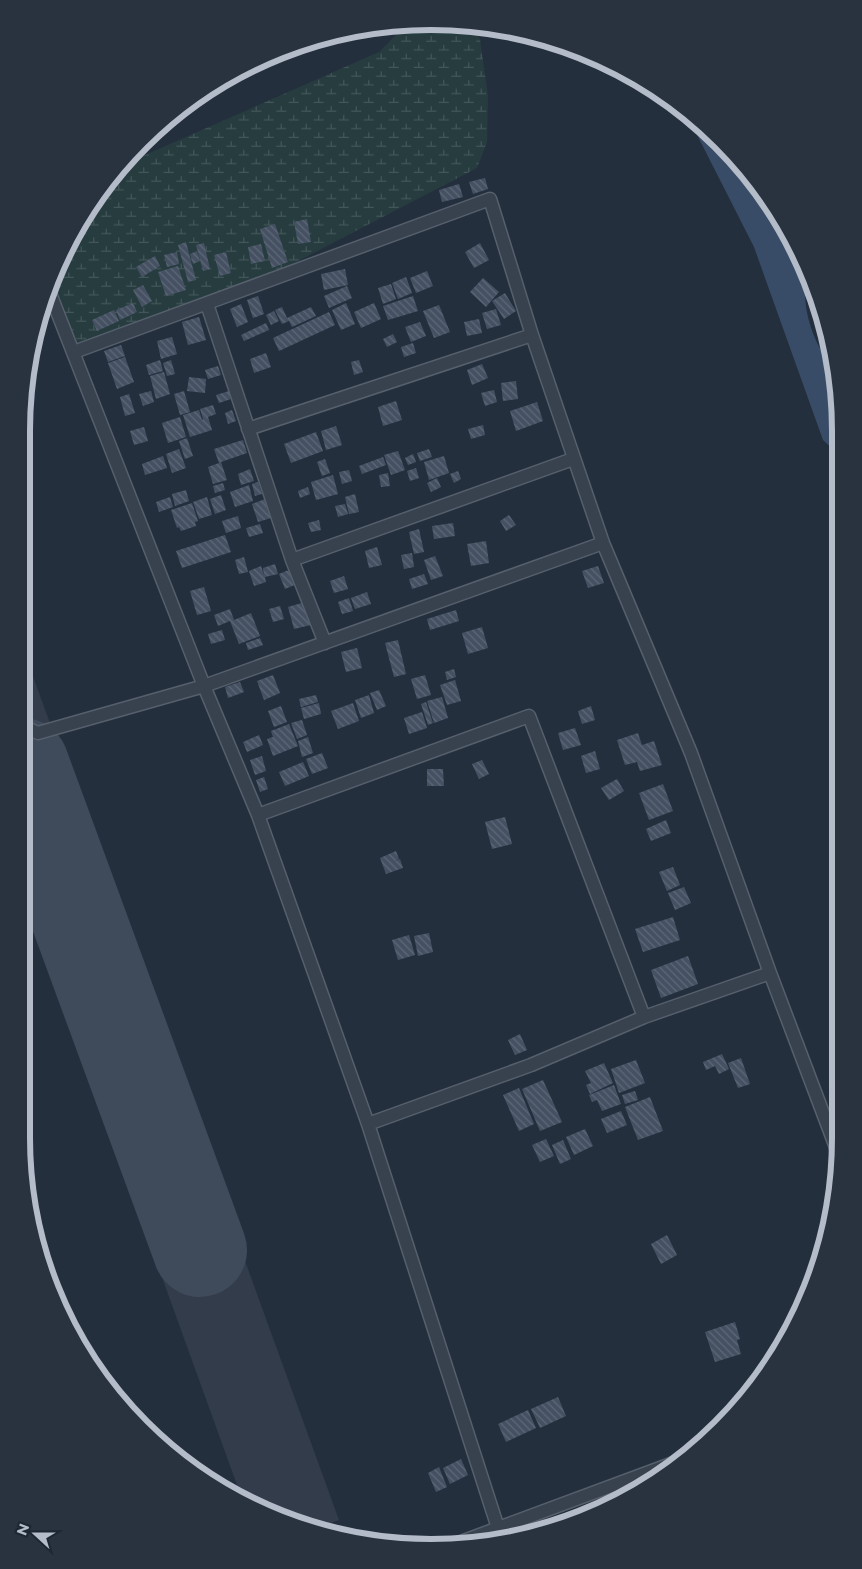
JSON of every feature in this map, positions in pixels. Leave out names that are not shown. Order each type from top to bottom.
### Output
[{"type":"street","points":[[74,352],[490,199],[532,335],[603,544],[691,753],[770,973],[832,1137]]},
{"type":"street","points":[[52,299],[204,686],[258,815],[368,1124],[498,1528]]},
{"type":"street","points":[[207,304],[292,560],[325,643]]},
{"type":"street","points":[[248,429],[532,335]]},
{"type":"street","points":[[292,560],[573,459]]},
{"type":"street","points":[[30,730],[38,733],[204,686],[603,544]]},
{"type":"street","points":[[258,815],[528,716],[644,1017]]},
{"type":"street","points":[[368,1124],[531,1065],[644,1017],[770,973]]},
{"type":"street","points":[[475,1537],[656,1469]]},
{"type":"shaded area","points":[[30,668],[339,1520],[326,1525],[302,1518],[239,1490],[30,912]]},
{"type":"green space","points":[[431,30],[477,33],[480,39],[488,96],[487,142],[477,168],[275,273],[75,346],[52,298],[71,254],[84,230],[113,187],[137,158],[379,52],[400,31]]},
{"type":"water","points":[[694,129],[715,147],[749,187],[764,208],[791,254],[806,289],[807,314],[810,324],[825,356],[829,379],[832,448],[823,440],[754,247]]},
{"type":"building","points":[[338,42],[338,43],[321,46],[327,44]]},
{"type":"building","points":[[175,123],[176,125],[163,133]]},
{"type":"building","points":[[485,178],[488,189],[473,194],[469,182]]},
{"type":"building","points":[[459,184],[463,197],[442,202],[439,190]]},
{"type":"building","points":[[307,219],[311,242],[298,244],[294,222]]},
{"type":"building","points":[[275,224],[288,262],[272,268],[260,229]]},
{"type":"building","points":[[186,242],[196,280],[188,282],[178,245]]},
{"type":"building","points":[[204,243],[210,269],[203,271],[196,245]]},
{"type":"building","points":[[480,243],[489,260],[474,268],[465,252]]},
{"type":"building","points":[[261,244],[265,261],[251,264],[248,247]]},
{"type":"building","points":[[197,251],[200,261],[193,264],[190,254]]},
{"type":"building","points":[[177,252],[179,264],[167,267],[164,255]]},
{"type":"building","points":[[226,252],[231,273],[220,276],[214,255]]},
{"type":"building","points":[[155,256],[160,266],[142,277],[136,267]]},
{"type":"building","points":[[178,266],[186,290],[166,296],[158,272]]},
{"type":"building","points":[[345,269],[348,285],[324,290],[321,274]]},
{"type":"building","points":[[427,271],[433,286],[416,293],[410,278]]},
{"type":"building","points":[[406,277],[412,293],[398,299],[392,283]]},
{"type":"building","points":[[483,278],[499,292],[486,307],[470,292]]},
{"type":"building","points":[[391,284],[396,299],[383,304],[378,288]]},
{"type":"building","points":[[143,285],[152,301],[142,307],[133,290]]},
{"type":"building","points":[[347,286],[352,298],[329,308],[324,296]]},
{"type":"building","points":[[505,293],[516,311],[504,319],[492,301]]},
{"type":"building","points":[[258,296],[264,314],[253,318],[247,300]]},
{"type":"building","points":[[413,296],[418,311],[388,320],[383,306]]},
{"type":"building","points":[[133,303],[137,312],[120,320],[116,310]]},
{"type":"building","points":[[346,303],[355,324],[341,330],[332,310]]},
{"type":"building","points":[[374,303],[381,319],[361,328],[354,312]]},
{"type":"building","points":[[241,304],[248,322],[237,327],[230,309]]},
{"type":"building","points":[[439,305],[450,332],[434,338],[423,311]]},
{"type":"building","points":[[282,307],[287,318],[311,307],[316,316],[292,327],[289,321],[282,324],[275,310]]},
{"type":"building","points":[[496,309],[501,325],[487,329],[482,313]]},
{"type":"building","points":[[114,310],[119,321],[97,331],[92,320]]},
{"type":"building","points":[[274,311],[279,321],[271,325],[266,315]]},
{"type":"building","points":[[329,312],[335,325],[279,351],[273,338]]},
{"type":"building","points":[[199,317],[206,340],[188,345],[182,322]]},
{"type":"building","points":[[479,319],[482,333],[467,336],[464,322]]},
{"type":"building","points":[[420,322],[426,336],[411,342],[405,327]]},
{"type":"building","points":[[266,323],[269,330],[244,341],[241,335]]},
{"type":"building","points":[[393,334],[397,342],[387,347],[383,339]]},
{"type":"building","points":[[172,337],[177,354],[161,359],[157,341]]},
{"type":"building","points":[[413,343],[416,353],[404,357],[401,347]]},
{"type":"building","points":[[121,345],[125,356],[108,362],[104,351]]},
{"type":"building","points":[[266,353],[271,367],[254,373],[250,359]]},
{"type":"building","points":[[125,357],[134,382],[117,389],[108,363]]},
{"type":"building","points":[[160,360],[163,371],[149,375],[146,365]]},
{"type":"building","points":[[171,360],[175,374],[167,376],[163,363]]},
{"type":"building","points":[[359,360],[363,372],[354,375],[351,362]]},
{"type":"building","points":[[482,364],[488,378],[472,385],[467,370]]},
{"type":"building","points":[[218,366],[221,375],[208,379],[205,370]]},
{"type":"building","points":[[164,372],[170,394],[156,399],[150,376]]},
{"type":"building","points":[[189,377],[206,379],[205,393],[187,391]]},
{"type":"building","points":[[516,381],[518,399],[503,401],[501,383]]},
{"type":"building","points":[[494,390],[497,402],[485,406],[481,393]]},
{"type":"building","points":[[151,391],[154,402],[143,406],[139,394]]},
{"type":"building","points":[[184,391],[190,412],[180,415],[174,394]]},
{"type":"building","points":[[229,391],[231,399],[219,403],[216,395]]},
{"type":"building","points":[[129,394],[135,413],[125,416],[120,397]]},
{"type":"building","points":[[396,401],[402,420],[383,426],[378,407]]},
{"type":"building","points":[[537,402],[543,421],[516,431],[510,411]]},
{"type":"building","points":[[213,405],[216,414],[208,417],[212,430],[190,437],[183,415],[199,410],[202,420],[200,409]]},
{"type":"building","points":[[232,410],[236,421],[228,424],[225,413]]},
{"type":"building","points":[[180,417],[186,437],[168,443],[162,423]]},
{"type":"building","points":[[483,425],[485,435],[471,439],[468,429]]},
{"type":"building","points":[[336,426],[342,445],[326,450],[321,431]]},
{"type":"building","points":[[144,427],[148,441],[134,445],[130,431]]},
{"type":"building","points":[[316,432],[323,451],[291,463],[284,444]]},
{"type":"building","points":[[187,438],[193,456],[185,459],[179,441]]},
{"type":"building","points":[[243,440],[247,453],[221,462],[227,480],[213,484],[208,467],[219,463],[214,449]]},
{"type":"building","points":[[179,449],[186,468],[172,473],[166,454]]},
{"type":"building","points":[[429,449],[432,457],[420,461],[417,453]]},
{"type":"building","points":[[398,451],[405,470],[391,475],[384,455]]},
{"type":"building","points":[[413,454],[416,462],[408,465],[405,458]]},
{"type":"building","points":[[163,456],[167,468],[145,475],[142,464]]},
{"type":"building","points":[[444,456],[449,473],[429,480],[424,462]]},
{"type":"building","points":[[383,457],[386,465],[362,474],[359,466]]},
{"type":"building","points":[[325,459],[330,473],[322,476],[317,462]]},
{"type":"building","points":[[416,468],[419,478],[410,481],[407,471]]},
{"type":"building","points":[[250,469],[254,481],[241,485],[238,474]]},
{"type":"building","points":[[349,470],[352,481],[342,484],[339,472]]},
{"type":"building","points":[[458,471],[461,479],[454,483],[450,474]]},
{"type":"building","points":[[388,473],[390,486],[381,487],[379,475]]},
{"type":"building","points":[[333,475],[338,494],[316,500],[311,482]]},
{"type":"building","points":[[437,478],[441,487],[431,492],[427,483]]},
{"type":"building","points":[[258,482],[262,494],[255,496],[252,484]]},
{"type":"building","points":[[223,483],[225,490],[215,493],[213,486]]},
{"type":"building","points":[[249,485],[253,501],[235,507],[230,492]]},
{"type":"building","points":[[308,487],[310,494],[300,498],[298,491]]},
{"type":"building","points":[[186,490],[189,501],[175,506],[172,494]]},
{"type":"building","points":[[355,494],[359,512],[349,514],[345,497]]},
{"type":"building","points":[[221,495],[226,510],[215,514],[210,499]]},
{"type":"building","points":[[170,497],[173,507],[159,512],[156,502]]},
{"type":"building","points":[[207,497],[212,515],[199,519],[193,502]]},
{"type":"building","points":[[265,499],[271,518],[258,522],[252,504]]},
{"type":"building","points":[[192,503],[198,521],[195,522],[196,526],[181,531],[179,527],[177,528],[171,510]]},
{"type":"building","points":[[345,504],[348,514],[338,517],[335,506]]},
{"type":"building","points":[[509,515],[516,525],[506,531],[500,521]]},
{"type":"building","points":[[238,516],[241,528],[226,533],[222,521]]},
{"type":"building","points":[[319,520],[321,530],[311,532],[308,523]]},
{"type":"building","points":[[453,523],[455,536],[434,539],[432,526]]},
{"type":"building","points":[[260,524],[263,533],[249,537],[246,528]]},
{"type":"building","points":[[419,529],[424,552],[414,554],[409,532]]},
{"type":"building","points":[[225,535],[231,552],[182,568],[176,551]]},
{"type":"building","points":[[486,541],[489,563],[471,566],[467,544]]},
{"type":"building","points":[[377,547],[382,565],[369,568],[365,551]]},
{"type":"building","points":[[412,553],[414,567],[404,569],[401,555]]},
{"type":"building","points":[[435,556],[443,576],[431,580],[424,560]]},
{"type":"building","points":[[244,557],[248,572],[239,574],[235,560]]},
{"type":"building","points":[[275,564],[278,574],[265,577],[266,582],[254,586],[249,571],[261,566],[264,575],[263,568]]},
{"type":"building","points":[[598,566],[604,583],[588,588],[582,571]]},
{"type":"building","points":[[291,569],[297,584],[285,589],[279,574]]},
{"type":"building","points":[[424,574],[428,584],[412,589],[409,579]]},
{"type":"building","points":[[344,576],[348,589],[334,593],[330,581]]},
{"type":"building","points":[[204,587],[211,611],[197,615],[190,591]]},
{"type":"building","points":[[367,592],[371,604],[355,609],[351,598]]},
{"type":"building","points":[[349,598],[353,611],[342,614],[338,602]]},
{"type":"building","points":[[305,602],[311,625],[294,629],[288,607]]},
{"type":"building","points":[[280,606],[284,619],[273,622],[269,609]]},
{"type":"building","points":[[230,609],[234,620],[251,613],[260,636],[239,644],[230,621],[218,626],[214,615]]},
{"type":"building","points":[[456,610],[459,621],[430,630],[427,619]]},
{"type":"building","points":[[482,627],[488,648],[468,654],[462,633]]},
{"type":"building","points":[[222,630],[225,640],[211,644],[208,634]]},
{"type":"building","points":[[260,638],[263,645],[248,650],[246,643]]},
{"type":"building","points":[[398,640],[406,674],[394,677],[385,643]]},
{"type":"building","points":[[357,648],[362,668],[346,672],[341,652]]},
{"type":"building","points":[[454,669],[456,677],[447,680],[445,672]]},
{"type":"building","points":[[273,675],[280,693],[264,700],[257,681]]},
{"type":"building","points":[[425,675],[431,695],[417,699],[411,679]]},
{"type":"building","points":[[455,680],[461,701],[447,705],[440,685]]},
{"type":"building","points":[[240,682],[244,692],[228,698],[225,687]]},
{"type":"building","points":[[379,690],[386,706],[377,710],[370,693]]},
{"type":"building","points":[[316,695],[318,702],[301,707],[299,699]]},
{"type":"building","points":[[369,695],[374,713],[361,718],[355,700]]},
{"type":"building","points":[[442,697],[448,718],[434,723],[427,701]]},
{"type":"building","points":[[426,702],[433,723],[428,725],[421,704]]},
{"type":"building","points":[[319,703],[321,714],[304,719],[301,708]]},
{"type":"building","points":[[353,703],[359,721],[338,729],[331,711]]},
{"type":"building","points":[[281,706],[287,722],[274,727],[268,711]]},
{"type":"building","points":[[591,706],[595,720],[582,724],[578,711]]},
{"type":"building","points":[[422,712],[427,728],[409,734],[404,718]]},
{"type":"building","points":[[302,720],[307,735],[297,739],[291,723]]},
{"type":"building","points":[[289,724],[298,746],[273,756],[267,739],[273,737],[271,731]]},
{"type":"building","points":[[575,728],[581,745],[563,750],[558,733]]},
{"type":"building","points":[[638,733],[642,745],[654,741],[662,765],[640,771],[637,762],[625,765],[617,740]]},
{"type":"building","points":[[259,735],[263,745],[247,752],[243,742]]},
{"type":"building","points":[[308,737],[313,753],[302,757],[298,741]]},
{"type":"building","points":[[595,751],[600,769],[586,773],[581,756]]},
{"type":"building","points":[[322,753],[328,768],[312,774],[306,759]]},
{"type":"building","points":[[262,756],[266,771],[255,775],[250,760]]},
{"type":"building","points":[[482,760],[489,774],[479,779],[472,764]]},
{"type":"building","points":[[303,762],[309,776],[285,786],[279,772]]},
{"type":"building","points":[[427,769],[443,769],[444,786],[427,786]]},
{"type":"building","points":[[264,777],[268,789],[260,792],[256,780]]},
{"type":"building","points":[[617,779],[624,791],[609,800],[601,788]]},
{"type":"building","points":[[663,784],[673,811],[649,820],[639,793]]},
{"type":"building","points":[[505,817],[512,844],[492,849],[485,822]]},
{"type":"building","points":[[666,820],[671,833],[651,841],[646,829]]},
{"type":"building","points":[[396,851],[399,859],[393,862],[400,859],[403,868],[386,874],[380,858]]},
{"type":"building","points":[[673,867],[680,885],[667,891],[659,872]]},
{"type":"building","points":[[684,887],[691,903],[675,910],[668,893]]},
{"type":"building","points":[[673,917],[680,940],[643,952],[635,929]]},
{"type":"building","points":[[429,933],[433,952],[418,956],[414,936]]},
{"type":"building","points":[[409,935],[415,955],[398,960],[392,940]]},
{"type":"building","points":[[688,956],[698,984],[661,998],[651,970]]},
{"type":"building","points":[[520,1034],[527,1050],[515,1055],[508,1040]]},
{"type":"building","points":[[722,1054],[729,1069],[719,1074],[715,1066],[706,1070],[703,1062]]},
{"type":"building","points":[[741,1058],[750,1084],[738,1088],[728,1063]]},
{"type":"building","points":[[636,1060],[645,1083],[619,1093],[611,1069]]},
{"type":"building","points":[[604,1063],[613,1083],[590,1094],[586,1085],[591,1083],[585,1071]]},
{"type":"building","points":[[543,1080],[562,1122],[540,1131],[522,1089]]},
{"type":"building","points":[[614,1085],[621,1104],[602,1111],[597,1100],[592,1102],[589,1095]]},
{"type":"building","points":[[519,1088],[534,1124],[519,1131],[503,1095]]},
{"type":"building","points":[[635,1091],[638,1100],[625,1104],[622,1095]]},
{"type":"building","points":[[650,1097],[663,1131],[638,1140],[625,1107]]},
{"type":"building","points":[[621,1111],[627,1125],[607,1133],[601,1119]]},
{"type":"building","points":[[585,1129],[593,1146],[574,1155],[566,1137]]},
{"type":"building","points":[[546,1139],[554,1156],[540,1162],[532,1145]]},
{"type":"building","points":[[563,1140],[571,1159],[560,1164],[552,1145]]},
{"type":"building","points":[[667,1235],[677,1255],[661,1264],[651,1244]]},
{"type":"building","points":[[735,1322],[740,1339],[737,1340],[741,1354],[715,1362],[705,1332]]},
{"type":"building","points":[[558,1397],[566,1416],[540,1428],[531,1409]]},
{"type":"building","points":[[528,1410],[536,1428],[506,1442],[498,1424]]},
{"type":"building","points":[[461,1459],[468,1475],[450,1484],[443,1468]]},
{"type":"building","points":[[439,1467],[447,1487],[436,1492],[428,1473]]},
{"type":"runway","points":[[30,787],[200,1250]]}]
